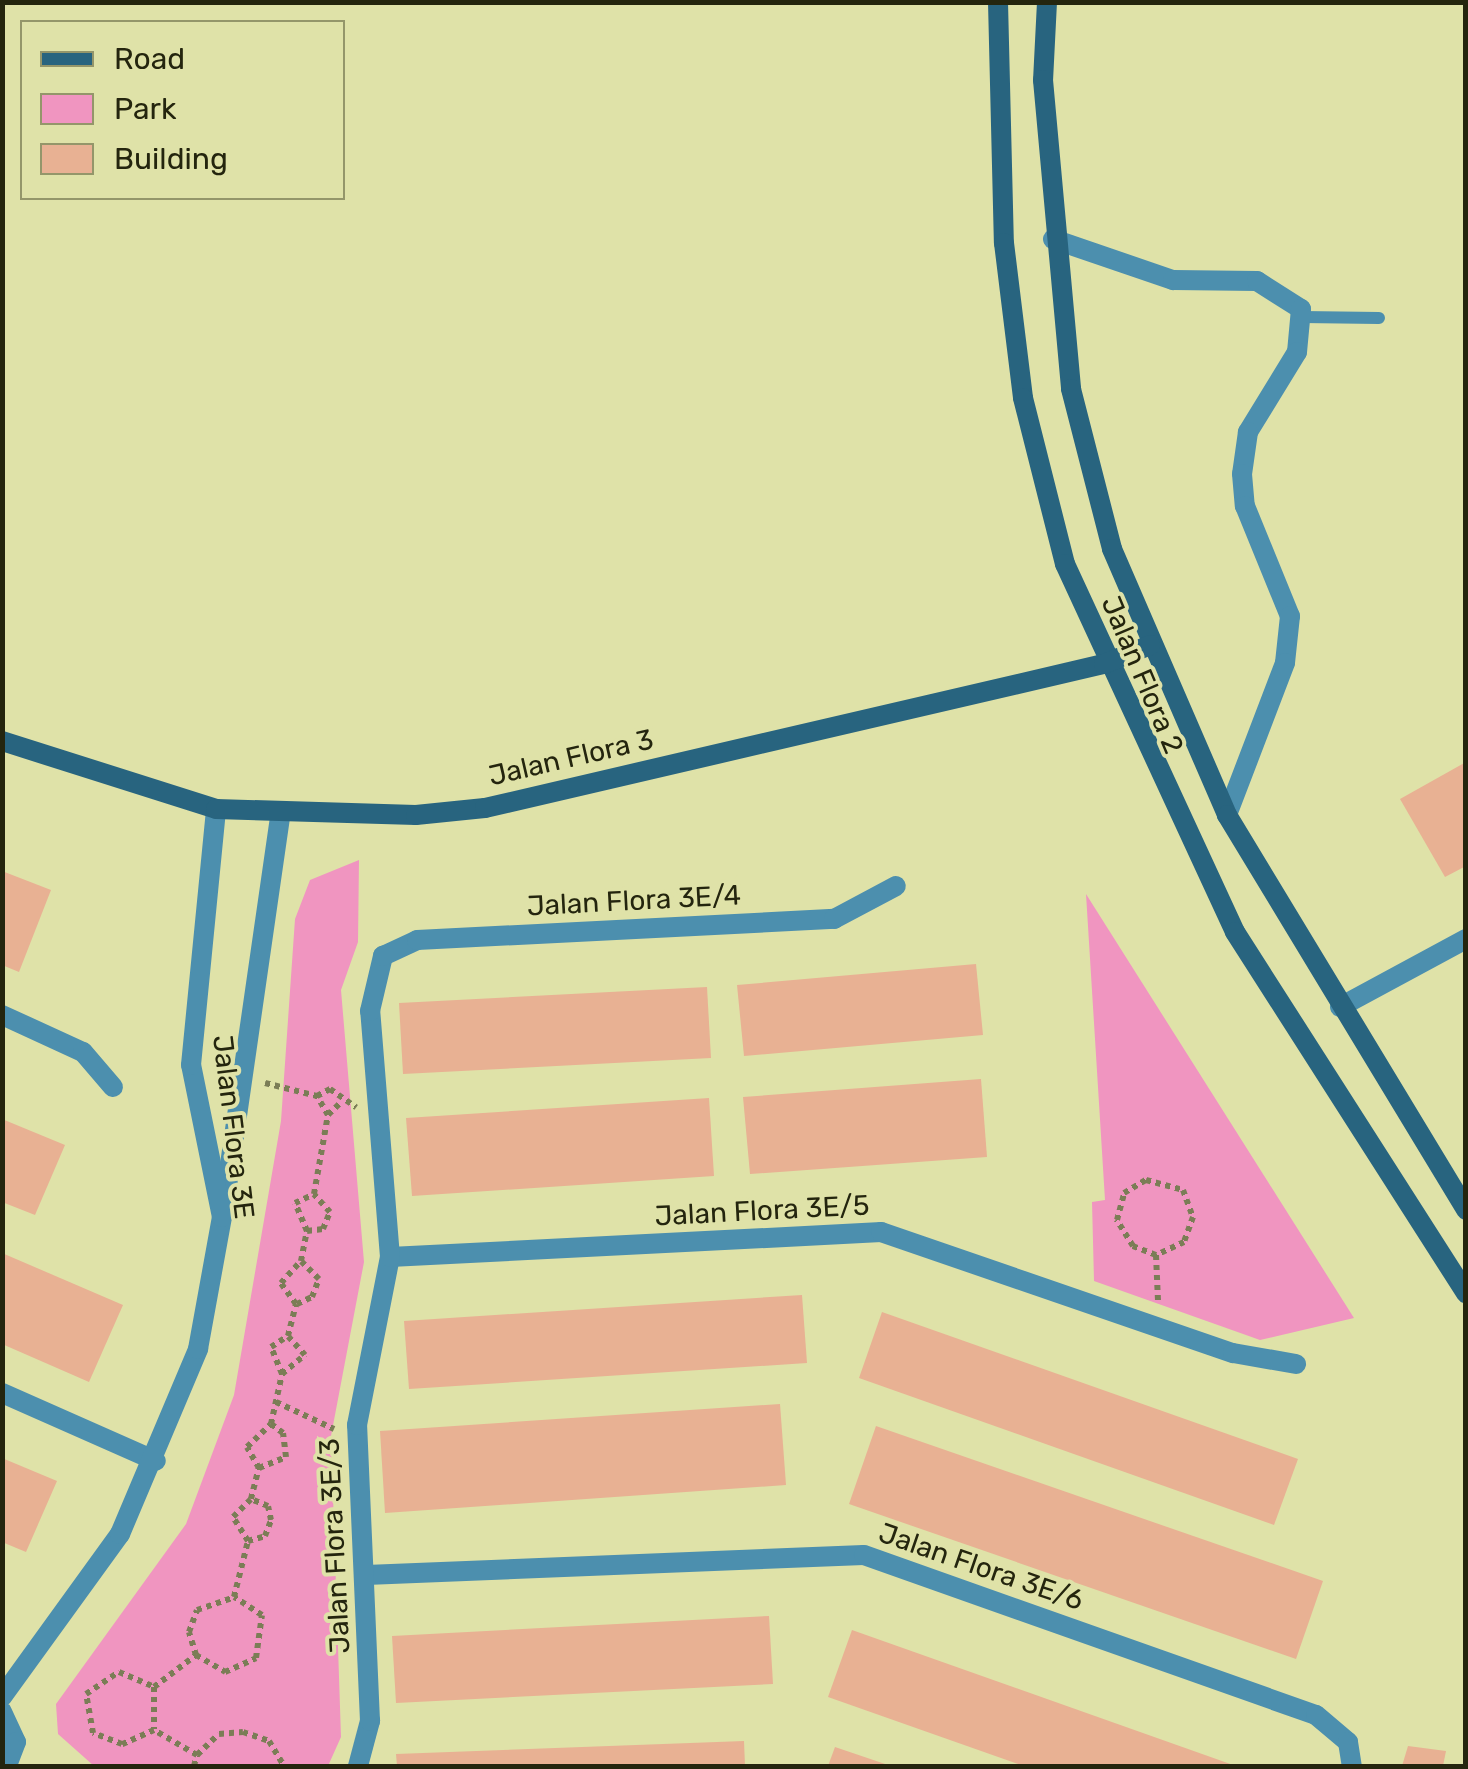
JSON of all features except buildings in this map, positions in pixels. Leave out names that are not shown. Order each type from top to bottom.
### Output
[{"type":"street","name":"Jalan Flora 2","points":[[998,2],[993,80],[1023,398],[1066,564],[1104,664],[1234,932],[1466,1293]]},
{"type":"street","name":"Jalan Flora 2","points":[[1047,2],[1054,239],[1071,389],[1112,549],[1150,645],[1227,815],[1466,1210]]},
{"type":"street","points":[[1054,239],[1173,280],[1257,281],[1283,290],[1302,317],[1296,352],[1248,432],[1245,506],[1290,616],[1270,718],[1227,815]]},
{"type":"street","name":"Jalan Flora 3","points":[[2,741],[216,809],[280,817],[485,808],[1104,664],[1150,645]]},
{"type":"street","name":"Jalan Flora 3E","points":[[2,1697],[120,1534],[156,1461],[198,1349],[222,1217],[191,1065],[216,809]]},
{"type":"street","points":[[222,1217],[247,1079],[280,817]]},
{"type":"street","name":"Jalan Flora 3E/4","points":[[377,966],[390,948],[417,940],[834,919],[896,886]]},
{"type":"street","points":[[1340,1007],[1466,939]]},
{"type":"street","name":"Jalan Flora 3E/3","points":[[358,1766],[370,1721],[366,1575],[356,1439],[390,1257],[370,1011],[377,966]]},
{"type":"street","points":[[2,1015],[83,1052],[113,1087]]},
{"type":"street","name":"Jalan Flora 3E/5","points":[[390,1257],[881,1232],[1159,1326],[1296,1364]]},
{"type":"street","points":[[2,1393],[156,1461]]},
{"type":"street","name":"Jalan Flora 3E/6","points":[[366,1575],[864,1555],[1316,1715],[1348,1742],[1352,1766]]},
{"type":"street","points":[[2,1712],[14,1728],[10,1761],[33,1766]]},
{"type":"lane","points":[[1302,317],[1379,318]]},
{"type":"path","points":[[247,1079],[317,1096],[330,1089],[341,1102],[378,1114]]},
{"type":"path","points":[[317,1096],[328,1115]]},
{"type":"path","points":[[314,1194],[328,1115],[341,1102]]},
{"type":"path","points":[[1146,1180],[1182,1190],[1193,1218],[1184,1242],[1156,1255],[1133,1246],[1117,1220],[1124,1193],[1146,1180]]},
{"type":"path","points":[[296,1304],[280,1282],[301,1261],[307,1232],[295,1204],[314,1194]]},
{"type":"path","points":[[307,1232],[323,1229],[330,1212],[314,1194]]},
{"type":"path","points":[[1156,1255],[1159,1326]]},
{"type":"path","points":[[296,1304],[312,1297],[318,1279],[301,1261]]},
{"type":"path","points":[[282,1374],[269,1355],[288,1336],[296,1304]]},
{"type":"path","points":[[234,1597],[248,1541],[233,1517],[251,1500],[258,1468],[249,1439],[271,1424],[282,1374],[305,1354],[288,1336]]},
{"type":"path","points":[[276,1402],[356,1439]]},
{"type":"path","points":[[258,1468],[286,1457],[283,1432],[271,1424]]},
{"type":"path","points":[[248,1541],[265,1536],[271,1520],[268,1506],[251,1500]]},
{"type":"path","points":[[234,1597],[262,1615],[256,1658],[225,1672],[196,1655],[189,1632],[197,1610],[234,1597]]},
{"type":"path","points":[[154,1687],[196,1655]]},
{"type":"path","points":[[154,1687],[110,1673],[91,1687],[83,1710],[87,1727],[114,1742],[154,1730],[197,1755]]},
{"type":"path","points":[[154,1687],[154,1730]]},
{"type":"path","points":[[194,1766],[197,1755],[219,1734],[243,1732],[269,1742],[284,1766]]},
{"type":"green space","points":[[359,860],[358,942],[341,990],[364,1262],[331,1436],[341,1737],[328,1766],[94,1766],[58,1734],[56,1704],[186,1524],[234,1395],[281,1121],[295,919],[310,880]]},
{"type":"green space","points":[[1086,894],[1354,1318],[1260,1340],[1094,1281],[1092,1202],[1105,1200]]}]
